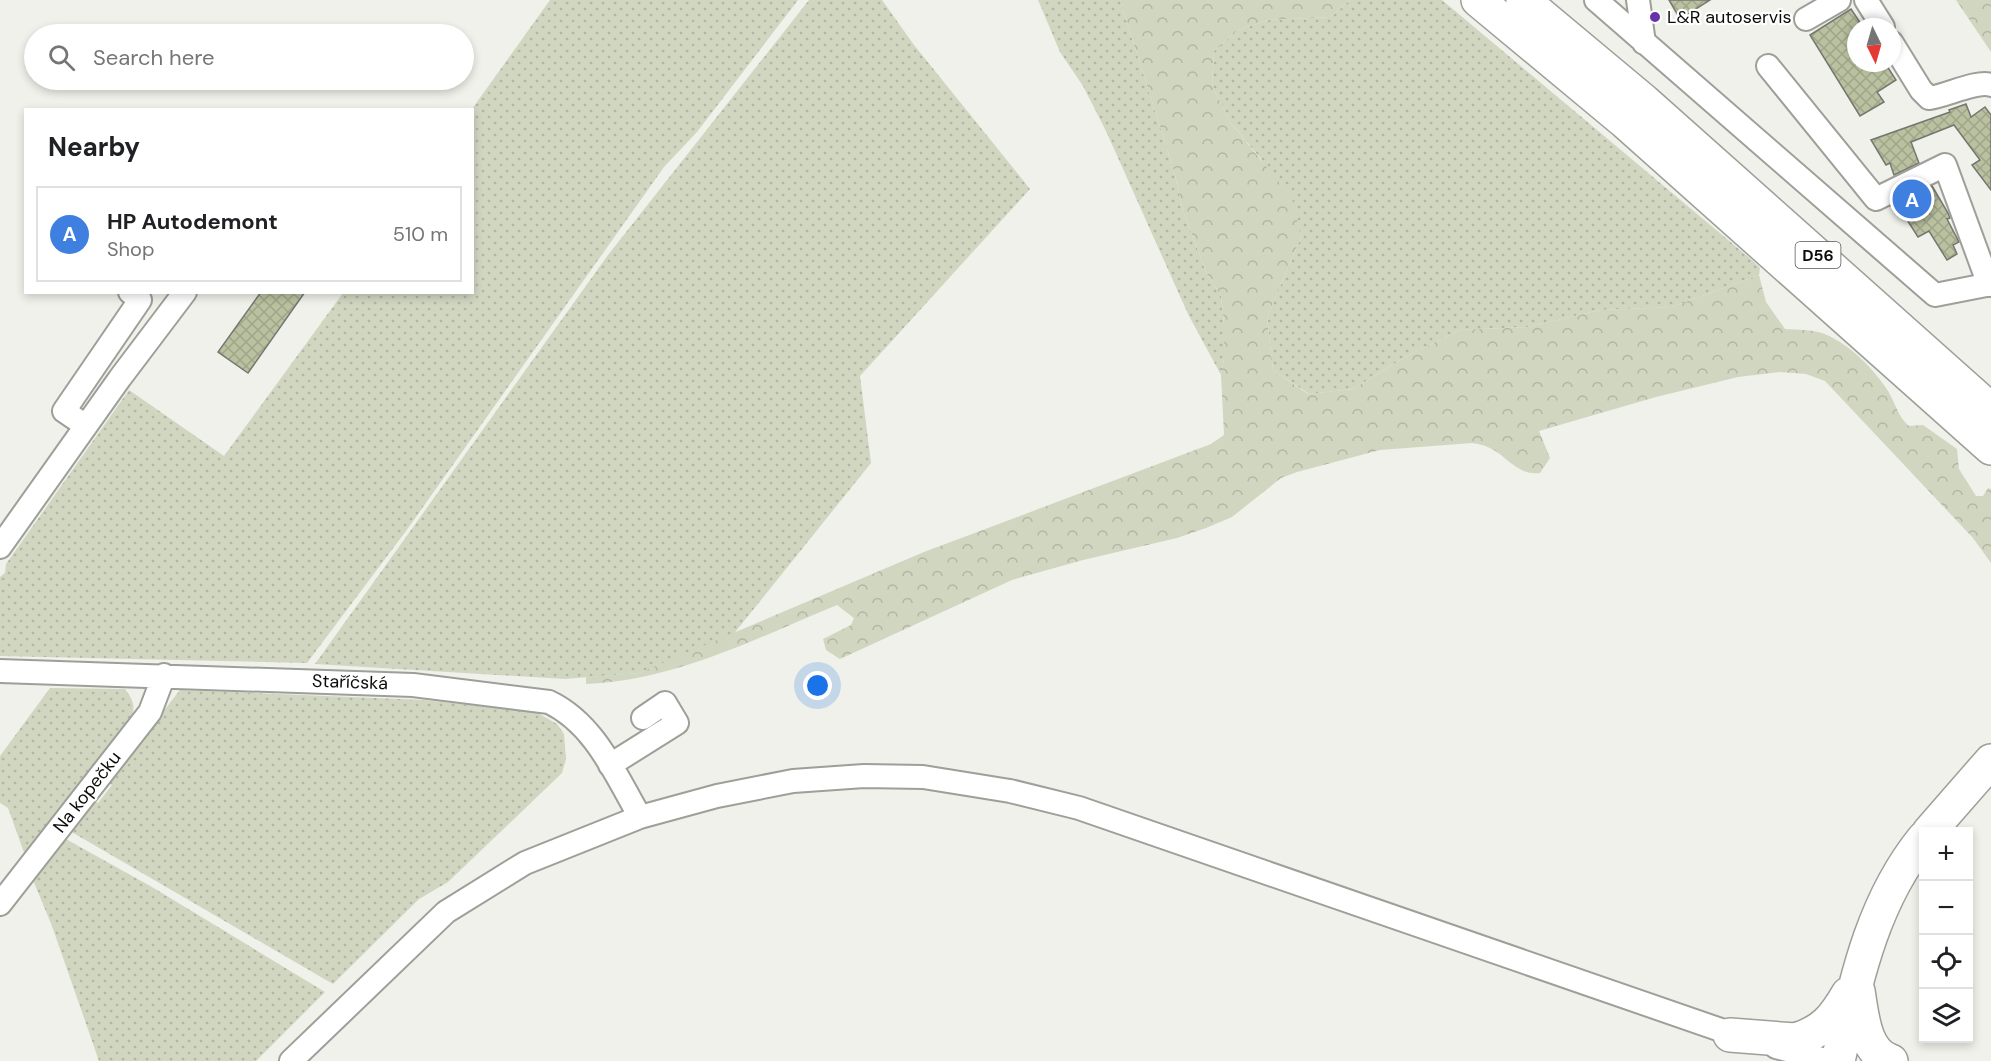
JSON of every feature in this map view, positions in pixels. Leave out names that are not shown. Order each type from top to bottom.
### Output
[{"type":"highway","name":"D56","points":[[1478,0],[1633,129],[1937,397],[1991,448]]},
{"type":"highway","name":"D56","points":[[1523,0],[1644,101],[1991,410]]},
{"type":"highway","points":[[1937,397],[1991,459]]},
{"type":"highway","points":[[1933,827],[1987,769]]},
{"type":"highway","points":[[1838,1061],[1856,980],[1874,922],[1886,895],[1919,844]]},
{"type":"highway","points":[[1730,1035],[1795,1040],[1815,1033],[1832,1021],[1856,980]]},
{"type":"highway","points":[[1856,980],[1867,1034],[1878,1053],[1892,1061]]},
{"type":"street","points":[[1596,0],[1935,295],[1990,284],[1945,165],[1876,199],[1768,66]]},
{"type":"street","points":[[1638,0],[1644,43]]},
{"type":"street","points":[[1806,19],[1839,0]]},
{"type":"street","points":[[1866,0],[1877,18]]},
{"type":"street","points":[[1901,58],[1921,90],[1929,98],[1942,97],[1984,83],[1991,85]]},
{"type":"street","points":[[86,426],[64,411],[140,300],[132,294]]},
{"type":"street","points":[[0,547],[184,294]]},
{"type":"street","name":"Staříčská","points":[[0,671],[413,685],[549,702],[567,710],[584,726],[640,817]]},
{"type":"street","name":"Na kopečku","points":[[0,904],[150,712],[164,675]]},
{"type":"street","points":[[610,765],[677,723],[665,703],[643,718]]},
{"type":"street","points":[[291,1061],[446,912],[525,863],[640,817],[728,794],[793,781],[922,777],[1010,791],[1079,808],[1143,828],[1730,1035],[1829,1061]]},
{"type":"green space","points":[[550,0],[798,0],[697,132],[664,167],[406,531],[307,663],[0,656],[0,577],[5,573],[6,564],[129,390],[224,456],[342,294],[474,294],[473,108]]},
{"type":"green space","points":[[809,0],[882,0],[914,45],[1030,189],[860,376],[871,463],[732,636],[639,673],[565,679],[315,664],[608,255]]},
{"type":"green space","points":[[1038,0],[1120,0],[1174,171],[1183,211],[1206,272],[1221,296],[1224,359],[1221,375],[1188,314],[1106,131],[1083,86],[1060,52]]},
{"type":"green space","points":[[1120,0],[1350,0],[1331,17],[1269,20],[1238,30],[1214,51],[1212,85],[1230,122],[1292,198],[1301,237],[1267,317],[1273,370],[1308,394],[1353,389],[1407,356],[1460,330],[1528,327],[1600,310],[1672,307],[1759,275],[1766,302],[1785,329],[1822,333],[1836,339],[1853,351],[1882,383],[1909,426],[1923,425],[1957,449],[1959,469],[1976,496],[1983,496],[1988,488],[1991,489],[1991,563],[1973,538],[1825,381],[1806,374],[1780,372],[1738,377],[1656,397],[1539,431],[1550,458],[1540,473],[1522,470],[1492,449],[1472,443],[1380,450],[1297,472],[1281,478],[1232,517],[1206,528],[1177,538],[1083,560],[1012,580],[840,659],[826,650],[823,639],[851,625],[854,618],[837,605],[746,644],[683,666],[619,681],[586,684],[586,677],[639,673],[924,552],[1211,444],[1224,435],[1221,375],[1224,359],[1224,323],[1221,296],[1206,272],[1183,211],[1174,171]]},
{"type":"green space","points":[[1350,0],[1442,0],[1752,260],[1760,268],[1759,275],[1672,307],[1600,310],[1528,327],[1460,330],[1407,356],[1353,389],[1309,394],[1273,370],[1267,317],[1301,237],[1261,159],[1230,122],[1212,85],[1214,51],[1238,30],[1269,20],[1331,17]]},
{"type":"green space","points":[[1956,0],[1991,0],[1991,52]]},
{"type":"green space","points":[[50,688],[125,689],[133,702],[133,714],[129,724],[26,858],[8,808],[0,803],[0,756]]},
{"type":"green space","points":[[180,690],[424,700],[536,712],[557,724],[564,734],[566,759],[562,773],[448,882],[419,899],[333,984],[70,831],[94,801],[98,803],[112,785],[108,782]]},
{"type":"green space","points":[[64,838],[152,887],[325,992],[256,1061],[99,1061],[52,926],[33,880]]},
{"type":"building","points":[[1669,0],[1710,0],[1680,19]]},
{"type":"building","points":[[1851,9],[1857,18],[1847,18],[1847,72],[1891,72],[1896,80],[1877,92],[1884,102],[1860,116],[1810,35]]},
{"type":"building","points":[[1966,104],[1971,117],[1985,107],[1991,115],[1991,190],[1972,165],[1980,160],[1954,125],[1911,142],[1919,163],[1894,175],[1890,163],[1886,165],[1871,140],[1950,112],[1949,110]]},
{"type":"building","points":[[1932,186],[1948,213],[1950,218],[1947,219],[1959,242],[1953,245],[1957,254],[1947,260],[1929,231],[1918,237],[1897,204]]},
{"type":"building","points":[[260,294],[304,294],[248,373],[218,352]]},
{"type":"place","name":"L&R autoservis","points":[[1655,17]]},
{"type":"place","name":"HP Autodemont","points":[[1912,199]]}]
